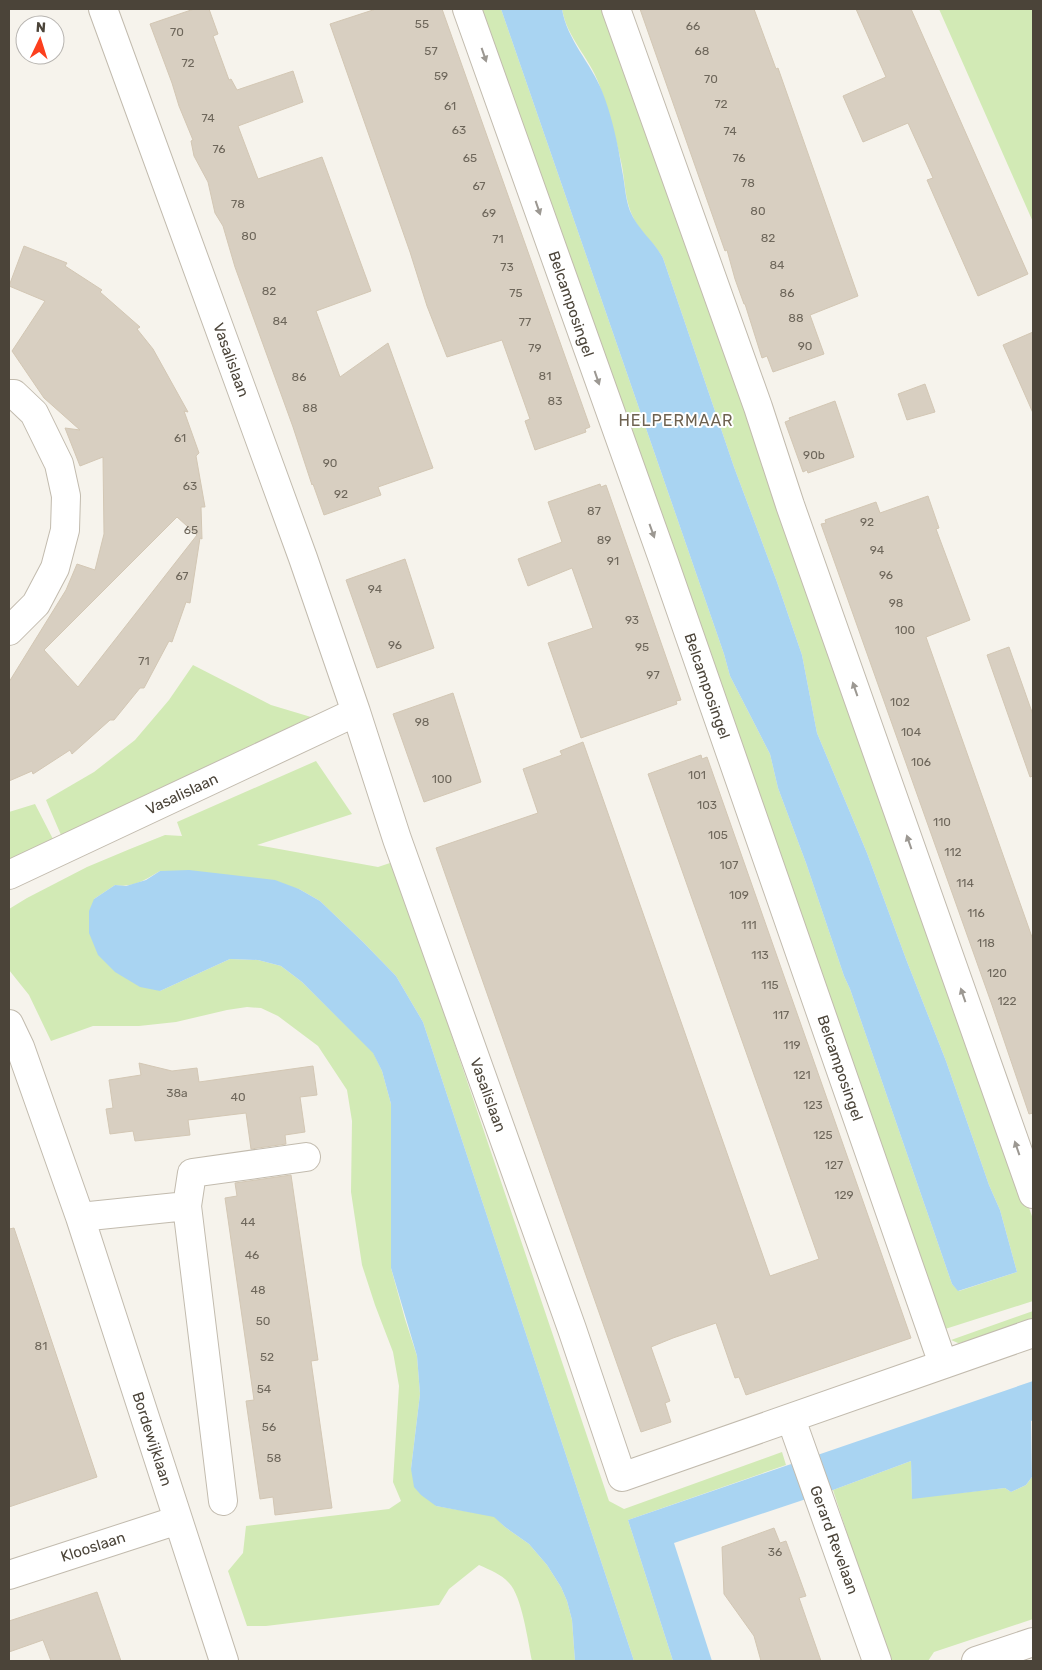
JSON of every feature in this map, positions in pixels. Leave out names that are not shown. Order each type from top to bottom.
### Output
[{"type":"street","name":"Vasalislaan","points":[[103,9],[303,558],[356,712],[396,839],[565,1311],[622,1478],[791,1419]]},
{"type":"street","name":"Belcamposingel","points":[[467,9],[664,562],[944,1364]]},
{"type":"street","points":[[616,9],[1033,1194]]},
{"type":"street","points":[[9,394],[14,394],[34,413],[59,464],[66,496],[65,530],[55,568],[36,604],[9,631]]},
{"type":"street","name":"Vasalislaan","points":[[9,875],[356,712]]},
{"type":"street","name":"Bordewijklaan","points":[[9,1024],[20,1047],[80,1217],[224,1661]]},
{"type":"street","points":[[223,1501],[187,1206],[192,1173],[306,1157]]},
{"type":"street","points":[[80,1217],[187,1206]]},
{"type":"street","points":[[791,1419],[1033,1333]]},
{"type":"street","name":"Gerard Revelaan","points":[[791,1419],[877,1661]]},
{"type":"street","name":"Klooslaan","points":[[9,1575],[178,1520]]},
{"type":"street","points":[[976,1661],[1033,1642]]},
{"type":"green space","points":[[476,9],[501,9],[730,676],[770,754],[778,788],[806,863],[952,1284],[959,1291],[1017,1272],[1000,1210],[989,1185],[946,1061],[867,853],[817,733],[802,655],[734,467],[663,258],[632,215],[617,145],[603,94],[595,74],[568,29],[562,9],[605,9],[836,670],[851,719],[1033,1219],[1033,1301],[942,1330]]},
{"type":"green space","points":[[939,9],[1033,9],[1033,222]]},
{"type":"green space","points":[[193,665],[271,705],[311,717],[61,835],[46,800],[94,772],[135,740],[169,700]]},
{"type":"green space","points":[[316,761],[352,814],[257,845],[378,867],[393,862],[609,1501],[624,1509],[782,1452],[786,1465],[628,1520],[673,1661],[634,1661],[423,1022],[396,976],[320,901],[299,889],[160,871],[133,884],[115,885],[94,899],[160,991],[230,959],[258,960],[281,966],[302,982],[373,1052],[382,1071],[391,1104],[391,1268],[417,1356],[420,1394],[411,1469],[436,1506],[494,1516],[505,1527],[529,1544],[547,1565],[561,1587],[567,1601],[572,1620],[575,1661],[532,1661],[524,1620],[514,1589],[495,1572],[479,1565],[449,1589],[439,1605],[266,1626],[247,1626],[228,1571],[243,1553],[246,1526],[389,1509],[401,1501],[393,1482],[399,1386],[393,1352],[362,1265],[351,1192],[352,1121],[347,1090],[318,1046],[278,1016],[261,1008],[247,1007],[176,1022],[139,1026],[93,1026],[51,1041],[29,995],[9,970],[9,909],[87,867],[165,835],[182,836],[177,822]]},
{"type":"green space","points":[[35,804],[53,839],[9,862],[9,812]]},
{"type":"green space","points":[[1033,1311],[1033,1319],[970,1342],[958,1343],[951,1340]]},
{"type":"green space","points":[[911,1461],[912,1498],[1005,1488],[1011,1492],[1026,1485],[1032,1477],[1033,1619],[934,1652],[928,1661],[893,1661],[887,1656],[833,1490]]},
{"type":"water","points":[[501,9],[562,9],[569,31],[602,91],[614,130],[630,211],[637,224],[663,258],[734,467],[802,655],[817,733],[867,853],[946,1061],[989,1185],[1000,1210],[1017,1272],[958,1291],[952,1284],[806,863],[778,788],[770,754],[730,676]]},
{"type":"water","points":[[189,870],[275,880],[299,889],[320,901],[396,976],[423,1022],[634,1661],[575,1661],[572,1620],[567,1601],[561,1587],[547,1565],[529,1544],[494,1517],[436,1506],[414,1487],[411,1469],[420,1394],[417,1356],[391,1268],[391,1104],[382,1071],[373,1053],[302,982],[281,966],[258,960],[230,959],[160,991],[140,987],[115,972],[98,955],[89,933],[89,911],[94,899],[115,885],[126,886],[146,880],[160,871]]},
{"type":"water","points":[[1033,1381],[1033,1420],[1031,1421],[1032,1477],[1026,1485],[1011,1492],[1005,1488],[912,1499],[911,1461],[833,1490],[674,1543],[712,1661],[673,1661],[628,1520]]},
{"type":"building","points":[[194,9],[209,9],[218,34],[213,36],[229,80],[231,79],[237,90],[293,71],[303,102],[238,126],[258,179],[322,157],[371,291],[316,311],[340,377],[388,343],[433,468],[378,487],[381,495],[324,515],[235,267],[223,226],[215,213],[208,182],[194,156],[191,141],[193,140],[150,24]]},
{"type":"building","points":[[376,9],[442,9],[590,427],[585,429],[586,432],[535,450],[525,421],[530,419],[502,340],[447,357],[427,306],[330,24]]},
{"type":"building","points":[[640,9],[754,9],[776,69],[778,68],[858,296],[810,315],[824,354],[773,372],[767,356],[762,358],[727,250],[725,251]]},
{"type":"building","points":[[856,9],[911,9],[1028,274],[978,296],[927,180],[933,178],[908,123],[863,142],[843,96],[886,77]]},
{"type":"building","points":[[24,246],[67,263],[65,266],[102,290],[100,292],[140,327],[137,329],[153,349],[188,412],[184,411],[199,453],[196,456],[205,507],[201,507],[202,539],[200,538],[190,603],[186,602],[172,642],[169,641],[144,688],[140,688],[114,720],[110,720],[72,754],[70,750],[33,774],[32,771],[9,781],[9,682],[66,590],[77,564],[95,570],[104,534],[103,457],[80,466],[65,428],[80,430],[44,398],[12,351],[45,301],[9,286]],"holes":[[[177,517],[197,535],[78,687],[44,650]]]},
{"type":"building","points":[[1033,332],[1033,413],[1003,345]]},
{"type":"building","points":[[925,384],[935,412],[907,420],[898,394]]},
{"type":"building","points":[[835,401],[854,457],[808,473],[807,470],[803,472],[785,422],[790,420],[789,418]]},
{"type":"building","points":[[600,484],[601,487],[606,485],[681,700],[676,701],[677,704],[581,738],[548,643],[593,628],[572,568],[528,586],[518,559],[562,542],[548,502]]},
{"type":"building","points":[[928,496],[939,528],[936,529],[970,620],[926,637],[1033,940],[1033,1113],[1029,1114],[821,524],[826,523],[825,520],[876,502],[880,513]]},
{"type":"building","points":[[405,559],[434,648],[377,668],[346,580]]},
{"type":"building","points":[[1009,647],[1033,715],[1033,776],[1030,777],[987,655]]},
{"type":"building","points":[[453,693],[481,782],[424,802],[393,714]]},
{"type":"building","points":[[583,742],[770,1276],[819,1259],[648,774],[701,755],[702,759],[707,757],[911,1338],[746,1395],[739,1377],[735,1378],[716,1323],[651,1347],[670,1401],[665,1403],[671,1422],[641,1432],[436,848],[538,813],[523,769],[562,755],[560,751]]},
{"type":"building","points":[[139,1063],[172,1071],[197,1068],[199,1082],[313,1066],[317,1095],[300,1097],[305,1132],[285,1135],[286,1144],[251,1149],[246,1113],[188,1120],[190,1135],[135,1141],[133,1131],[110,1134],[106,1109],[113,1108],[109,1080],[141,1075]]},
{"type":"building","points":[[291,1175],[318,1360],[311,1361],[332,1508],[275,1515],[273,1497],[260,1499],[246,1401],[254,1400],[225,1198],[237,1196],[235,1183]]},
{"type":"building","points":[[14,1228],[97,1477],[9,1507],[9,1229]]},
{"type":"building","points":[[774,1528],[780,1543],[786,1541],[806,1596],[799,1598],[821,1661],[761,1661],[754,1636],[724,1594],[722,1547]]},
{"type":"building","points":[[97,1592],[121,1661],[51,1661],[43,1640],[9,1652],[9,1621]]},
{"type":"district","name":"HELPERMAAR","points":[[676,420]]}]
